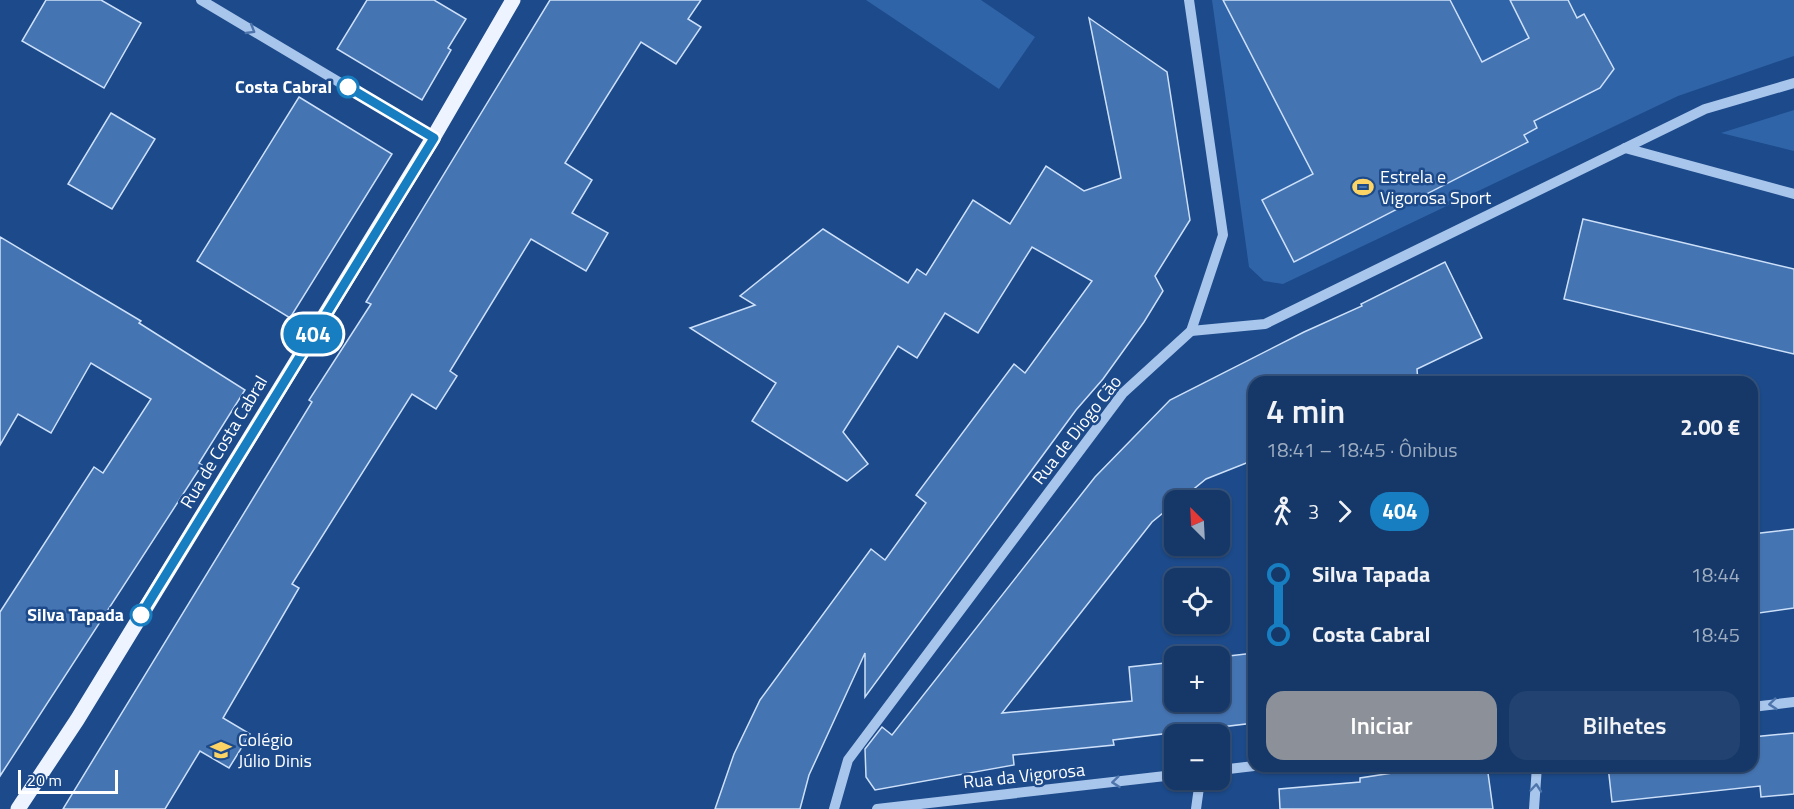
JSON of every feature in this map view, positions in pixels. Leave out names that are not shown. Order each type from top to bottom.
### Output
[{"type":"main road","name":"Rua de Costa Cabral","points":[[18,809],[77,720],[434,138],[513,0]]},
{"type":"street","points":[[201,0],[434,138]]},
{"type":"street","name":"Rua de Diogo Cão","points":[[834,809],[848,760],[1101,421],[1123,393],[1191,331],[1223,235],[1189,0]]},
{"type":"street","points":[[1191,331],[1265,324],[1705,109],[1794,83]]},
{"type":"street","points":[[1624,148],[1794,194]]},
{"type":"street","points":[[1758,706],[1794,702]]},
{"type":"street","points":[[1230,769],[1248,767]]},
{"type":"street","points":[[1534,809],[1537,772]]},
{"type":"street","name":"Rua da Vigorosa","points":[[877,809],[1164,777]]},
{"type":"street","points":[[1196,809],[1199,790]]},
{"type":"shaded area","points":[[866,0],[981,0],[1035,37],[999,89]]},
{"type":"shaded area","name":"Estrela e Vigorosa Sport","points":[[1212,0],[1794,0],[1794,56],[1678,96],[1283,284],[1264,281],[1249,267]]},
{"type":"shaded area","points":[[1794,110],[1794,151],[1721,133]]},
{"type":"building","points":[[46,0],[101,0],[141,23],[104,88],[22,41]]},
{"type":"building","points":[[367,0],[434,0],[466,19],[448,48],[451,50],[422,100],[337,49]]},
{"type":"building","points":[[550,0],[701,0],[688,19],[701,27],[676,64],[641,42],[565,163],[592,180],[572,213],[608,233],[586,271],[531,239],[450,371],[457,376],[436,409],[412,394],[292,584],[299,588],[223,718],[250,734],[229,768],[200,751],[165,809],[63,809],[312,402],[309,400],[371,304],[366,302]]},
{"type":"building","points":[[1223,0],[1450,0],[1482,62],[1529,38],[1510,0],[1568,0],[1577,18],[1584,14],[1614,69],[1600,88],[1534,121],[1537,128],[1524,135],[1528,142],[1294,262],[1262,200],[1313,174]]},
{"type":"building","points":[[1089,18],[1167,72],[1190,220],[1155,276],[1163,291],[1103,379],[1076,410],[865,697],[865,653],[809,775],[800,809],[715,809],[734,754],[760,700],[871,549],[885,560],[926,503],[916,495],[1014,364],[1025,373],[1092,281],[1032,247],[978,333],[945,313],[917,358],[898,346],[843,432],[868,464],[847,481],[752,421],[776,383],[690,328],[755,305],[740,296],[823,229],[908,283],[917,269],[926,275],[973,200],[1010,224],[1046,166],[1084,191],[1121,178]]},
{"type":"building","points":[[299,97],[392,154],[290,318],[197,261]]},
{"type":"building","points":[[111,113],[155,139],[112,209],[68,184]]},
{"type":"building","points":[[1583,219],[1794,269],[1794,354],[1564,299]]},
{"type":"building","points":[[0,237],[141,321],[139,323],[245,390],[199,463],[202,465],[0,776],[0,612],[94,467],[103,473],[151,399],[91,363],[51,433],[18,414],[0,445]]},
{"type":"building","points":[[1445,262],[1482,338],[1417,369],[1418,376],[1248,376],[1248,462],[1206,479],[1192,490],[1164,490],[1164,512],[1152,522],[1002,713],[1132,701],[1129,667],[1164,663],[1164,712],[1230,712],[1230,656],[1248,654],[1248,724],[1230,726],[1230,724],[1164,724],[1164,734],[1113,740],[1114,745],[1013,755],[1014,765],[875,790],[866,777],[865,749],[882,727],[892,735],[1095,477],[1170,400],[1304,332],[1362,306],[1361,304]]},
{"type":"building","points":[[1794,529],[1794,608],[1758,613],[1758,533]]},
{"type":"building","points":[[1794,733],[1794,794],[1761,797],[1760,786],[1612,802],[1609,772],[1758,772],[1758,736]]},
{"type":"building","points":[[1399,772],[1488,772],[1493,809],[1280,809],[1279,789],[1360,782],[1360,778]]},
{"type":"bus line","name":"404","points":[[141,615],[434,138],[348,87]]},
{"type":"place","name":"Costa Cabral","points":[[348,87]]},
{"type":"place","name":"Estrela e Vigorosa Sport","points":[[1363,187]]},
{"type":"place","name":"Silva Tapada","points":[[141,615]]},
{"type":"place","name":"Colégio Júlio Dinis","points":[[221,750]]}]
